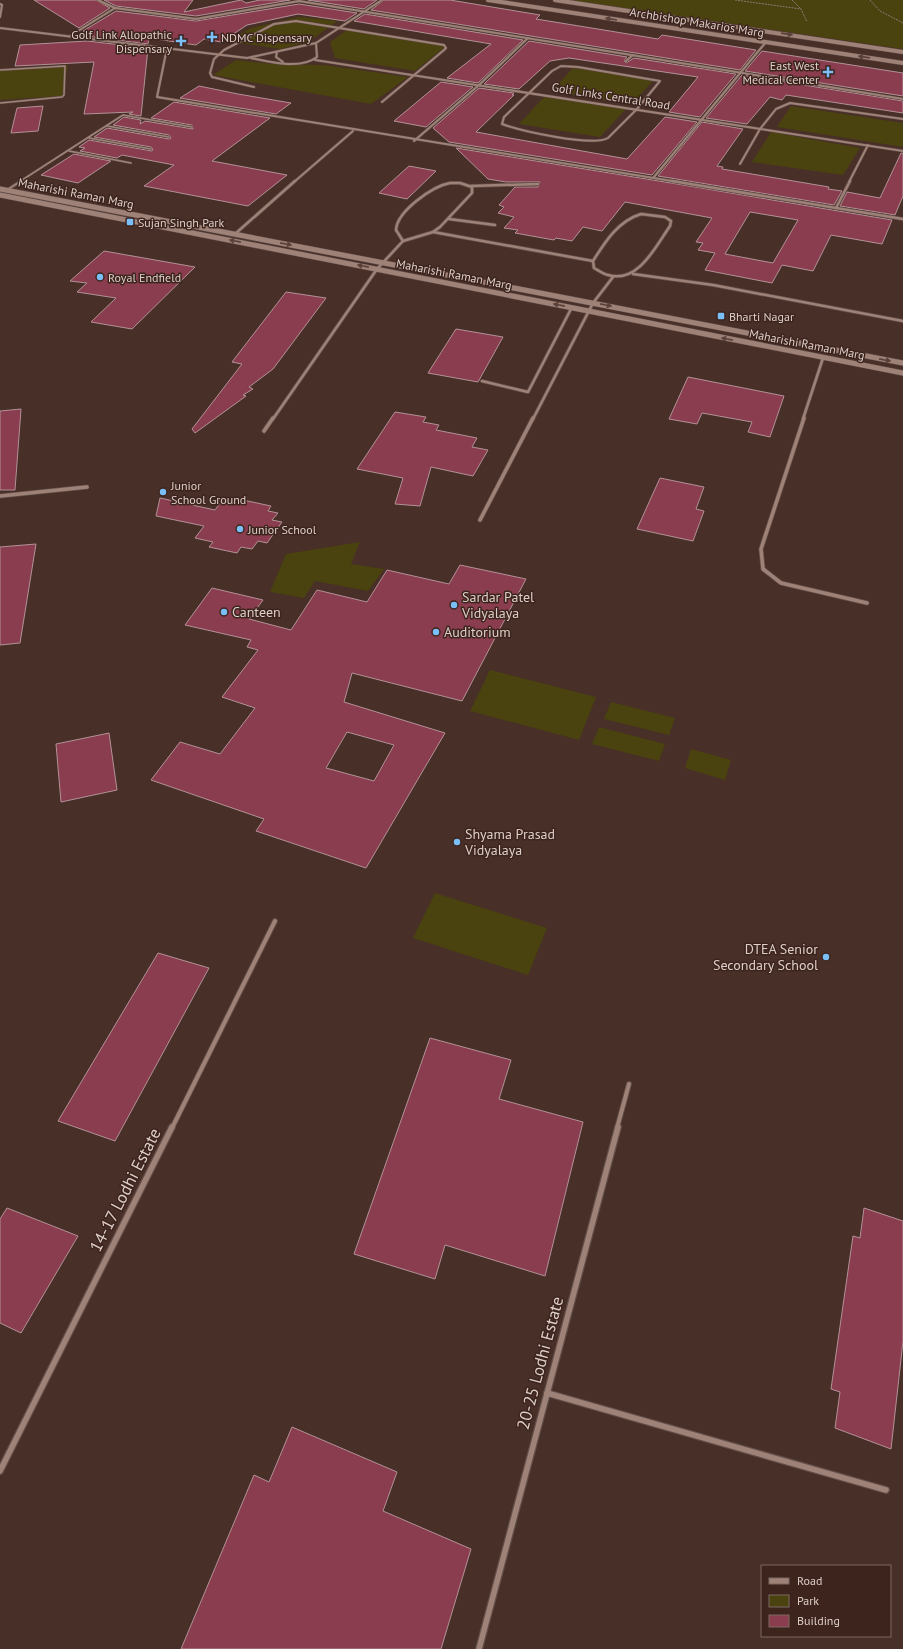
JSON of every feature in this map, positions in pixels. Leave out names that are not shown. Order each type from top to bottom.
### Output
[{"type":"main road","name":"Archbishop Makarios Marg","points":[[488,0],[903,63]]},
{"type":"main road","name":"Archbishop Makarios Marg","points":[[555,0],[903,52]]},
{"type":"main road","name":"Maharishi Raman Marg","points":[[0,189],[903,363]]},
{"type":"main road","name":"Maharishi Raman Marg","points":[[0,195],[903,373]]},
{"type":"street","points":[[98,0],[115,8],[196,18],[298,1],[903,99]]},
{"type":"street","name":"Golf Links Central Road","points":[[247,58],[316,43],[382,0]]},
{"type":"street","points":[[0,4],[2,5],[0,17]]},
{"type":"street","points":[[70,36],[115,8]]},
{"type":"street","points":[[254,87],[212,77],[210,73],[218,54],[268,26],[278,23],[296,21],[444,45],[446,48],[444,50],[382,102]]},
{"type":"street","name":"Golf Links Central Road","points":[[0,28],[286,63],[315,60],[414,74],[903,151]]},
{"type":"street","points":[[414,141],[479,85],[528,38]]},
{"type":"street","points":[[654,177],[703,120],[766,42]]},
{"type":"street","points":[[315,60],[317,57],[316,43]]},
{"type":"street","points":[[168,48],[157,97],[414,141],[654,177],[903,219]]},
{"type":"street","points":[[278,52],[276,57],[286,63]]},
{"type":"street","points":[[626,61],[633,55]]},
{"type":"street","points":[[561,66],[578,67],[660,81],[637,109],[608,138],[597,141],[515,128],[502,124],[504,117],[552,71],[561,66]]},
{"type":"street","points":[[740,164],[760,129],[776,109],[790,103],[903,119]]},
{"type":"street","points":[[235,234],[353,131]]},
{"type":"street","points":[[836,208],[868,145]]},
{"type":"street","points":[[403,241],[396,233],[396,224],[400,218],[432,188],[439,184],[455,182],[471,186],[538,184]]},
{"type":"street","points":[[264,431],[382,263],[403,241],[433,232],[449,219],[474,190],[471,186]]},
{"type":"street","points":[[633,274],[670,226],[671,221],[665,217],[641,214],[632,216],[619,227],[593,261],[594,268],[606,276],[613,277],[633,274],[713,285],[903,321]]},
{"type":"street","points":[[449,219],[494,225]]},
{"type":"street","points":[[433,232],[593,261]]},
{"type":"street","points":[[480,520],[588,311],[613,277]]},
{"type":"street","points":[[482,381],[528,392],[572,308]]},
{"type":"street","points":[[823,358],[761,549],[763,569],[781,583],[867,604]]},
{"type":"street","points":[[0,496],[87,487]]},
{"type":"street","name":"14-17 Lodhi Estate","points":[[0,1471],[275,921]]},
{"type":"street","name":"20-25 Lodhi Estate","points":[[479,1649],[629,1084]]},
{"type":"street","points":[[547,1393],[886,1490]]},
{"type":"lane","points":[[0,70],[64,65],[66,74],[64,95],[62,96],[0,103]]},
{"type":"lane","points":[[7,190],[124,115],[192,127]]},
{"type":"lane","points":[[107,126],[169,137]]},
{"type":"lane","points":[[89,138],[151,149]]},
{"type":"lane","points":[[69,151],[131,163]]},
{"type":"path","points":[[735,0],[801,9]]},
{"type":"path","points":[[792,0],[801,9],[809,26]]},
{"type":"path","points":[[870,0],[880,11],[903,23]]},
{"type":"green space","points":[[569,0],[903,0],[903,49]]},
{"type":"green space","points":[[299,17],[338,21],[308,42],[280,49],[227,41],[251,28]]},
{"type":"green space","points":[[347,30],[446,46],[415,71],[335,58],[330,42]]},
{"type":"green space","points":[[236,60],[272,64],[324,65],[408,77],[371,104],[213,75]]},
{"type":"green space","points":[[68,65],[62,96],[0,100],[0,69]]},
{"type":"green space","points":[[573,68],[654,80],[632,104],[552,91]]},
{"type":"green space","points":[[544,97],[626,109],[600,137],[519,124]]},
{"type":"green space","points":[[791,106],[903,123],[903,147],[777,127]]},
{"type":"green space","points":[[771,132],[860,148],[843,175],[752,162]]},
{"type":"green space","points":[[360,542],[351,564],[384,569],[368,591],[315,581],[304,598],[270,592],[286,554]]},
{"type":"green space","points":[[490,670],[596,697],[579,740],[470,711]]},
{"type":"green space","points":[[611,702],[675,718],[669,735],[604,719]]},
{"type":"green space","points":[[599,727],[665,744],[659,761],[592,744]]},
{"type":"green space","points":[[691,749],[731,760],[725,780],[685,768]]},
{"type":"green space","points":[[435,893],[547,928],[528,975],[413,938]]},
{"type":"building","points":[[34,0],[96,0],[110,8],[79,28]]},
{"type":"building","points":[[104,0],[193,0],[184,12],[241,0],[246,3],[260,0],[290,0],[196,16],[116,6]]},
{"type":"building","points":[[308,0],[377,0],[364,9]]},
{"type":"building","points":[[384,0],[450,0],[540,15],[536,19],[658,39],[662,35],[756,50],[740,70],[371,10]]},
{"type":"building","points":[[299,4],[357,13],[345,21],[298,14],[247,25],[221,42],[204,39],[196,45],[149,38],[148,44],[93,37],[83,31],[116,11],[196,21]]},
{"type":"building","points":[[365,14],[523,40],[478,83],[447,78],[491,44],[354,21]]},
{"type":"building","points":[[87,41],[148,48],[141,116],[129,114],[133,112],[84,114],[94,62],[15,66],[20,45]]},
{"type":"building","points":[[529,41],[627,57],[624,61],[626,63],[634,58],[736,74],[700,117],[669,112],[698,77],[569,58],[550,61],[519,89],[484,84]]},
{"type":"building","points":[[762,51],[903,73],[903,96],[745,71]]},
{"type":"building","points":[[742,75],[903,101],[903,113],[786,95],[782,100],[770,97],[747,124],[706,118]]},
{"type":"building","points":[[441,82],[473,87],[426,127],[394,121]]},
{"type":"building","points":[[199,86],[291,103],[276,114],[180,98]]},
{"type":"building","points":[[479,88],[514,93],[512,95],[514,95],[476,132],[627,159],[665,117],[697,122],[652,175],[449,142],[433,128]]},
{"type":"building","points":[[174,102],[270,118],[212,161],[287,175],[248,206],[144,186],[174,165],[122,155],[117,158],[80,151],[85,148],[79,147],[89,140],[152,151],[153,149],[151,147],[94,137],[107,128],[169,139],[171,138],[169,135],[113,125],[124,117],[141,120],[140,124],[145,121],[193,129],[192,125],[151,118]]},
{"type":"building","points":[[43,106],[38,131],[11,133],[17,108]]},
{"type":"building","points":[[702,122],[743,129],[717,166],[723,167],[722,169],[829,187],[828,189],[842,191],[834,205],[658,176]]},
{"type":"building","points":[[456,148],[892,220],[882,244],[831,235],[813,271],[782,265],[772,283],[705,270],[715,253],[698,250],[703,243],[696,242],[712,218],[625,202],[602,231],[583,227],[572,241],[556,238],[554,240],[515,233],[518,230],[504,228],[514,217],[498,213],[504,207],[499,205],[515,187],[538,187],[540,182],[506,182],[488,179]],"holes":[[[750,212],[798,220],[773,263],[725,254]]]},
{"type":"building","points":[[901,153],[903,153],[903,196],[895,215],[840,206],[847,192],[880,198]]},
{"type":"building","points":[[74,154],[111,161],[78,183],[41,175]]},
{"type":"building","points":[[409,166],[436,171],[407,199],[379,193]]},
{"type":"building","points":[[104,251],[195,267],[132,329],[91,322],[116,298],[77,292],[87,283],[70,281]]},
{"type":"building","points":[[286,292],[326,298],[273,369],[249,387],[253,389],[243,395],[246,396],[195,433],[192,429],[242,364],[232,362]]},
{"type":"building","points":[[456,329],[503,337],[478,382],[428,373]]},
{"type":"building","points":[[688,377],[784,396],[770,437],[748,432],[752,422],[702,413],[697,424],[669,419]]},
{"type":"building","points":[[21,409],[15,490],[0,490],[0,411]]},
{"type":"building","points":[[395,412],[426,417],[423,422],[439,425],[436,430],[477,438],[472,447],[488,450],[473,476],[431,467],[420,506],[395,504],[403,478],[357,469]]},
{"type":"building","points":[[660,478],[704,487],[696,509],[704,511],[693,541],[637,529]]},
{"type":"building","name":"Junior School","points":[[160,498],[215,510],[221,502],[241,503],[243,500],[271,506],[268,511],[278,513],[272,520],[282,522],[267,543],[258,541],[252,549],[241,547],[237,553],[209,547],[213,542],[195,538],[204,526],[156,516]]},
{"type":"building","points":[[36,544],[20,643],[0,645],[0,547]]},
{"type":"building","points":[[460,565],[526,579],[462,701],[352,673],[344,702],[445,733],[366,868],[256,831],[264,819],[151,780],[180,742],[220,754],[255,708],[222,697],[258,650],[247,647],[251,640],[185,625],[212,588],[263,600],[249,619],[291,630],[317,590],[367,602],[387,570],[449,584]],"holes":[[[347,732],[394,745],[374,781],[326,768]]]},
{"type":"building","points":[[109,733],[117,790],[61,802],[56,744]]},
{"type":"building","points":[[158,953],[209,968],[115,1141],[58,1121]]},
{"type":"building","points":[[430,1038],[511,1060],[499,1099],[583,1122],[545,1276],[445,1245],[435,1279],[354,1254]]},
{"type":"building","points":[[7,1208],[78,1236],[21,1333],[0,1323],[0,1219]]},
{"type":"building","points":[[864,1208],[903,1221],[903,1341],[891,1449],[835,1428],[840,1392],[831,1389],[853,1236],[860,1238]]},
{"type":"building","points":[[292,1427],[397,1472],[383,1511],[471,1549],[441,1649],[181,1649],[254,1475],[269,1482]]},
{"type":"place","name":"NDMC Dispensary","points":[[212,37]]},
{"type":"place","name":"Golf Link Allopathic Dispensary","points":[[181,41]]},
{"type":"place","name":"East West Medical Center","points":[[828,72]]},
{"type":"place","name":"Sujan Singh Park","points":[[130,222]]},
{"type":"place","name":"Royal Endfield","points":[[100,277]]},
{"type":"place","name":"Bharti Nagar","points":[[721,316]]},
{"type":"place","name":"Junior School Ground","points":[[163,492]]},
{"type":"place","name":"Junior School","points":[[240,529]]},
{"type":"place","name":"Sardar Patel Vidyalaya","points":[[454,605]]},
{"type":"place","name":"Canteen","points":[[224,612]]},
{"type":"place","name":"Auditorium","points":[[436,632]]},
{"type":"place","name":"Shyama Prasad Vidyalaya","points":[[457,842]]},
{"type":"place","name":"DTEA Senior Secondary School","points":[[826,957]]}]
